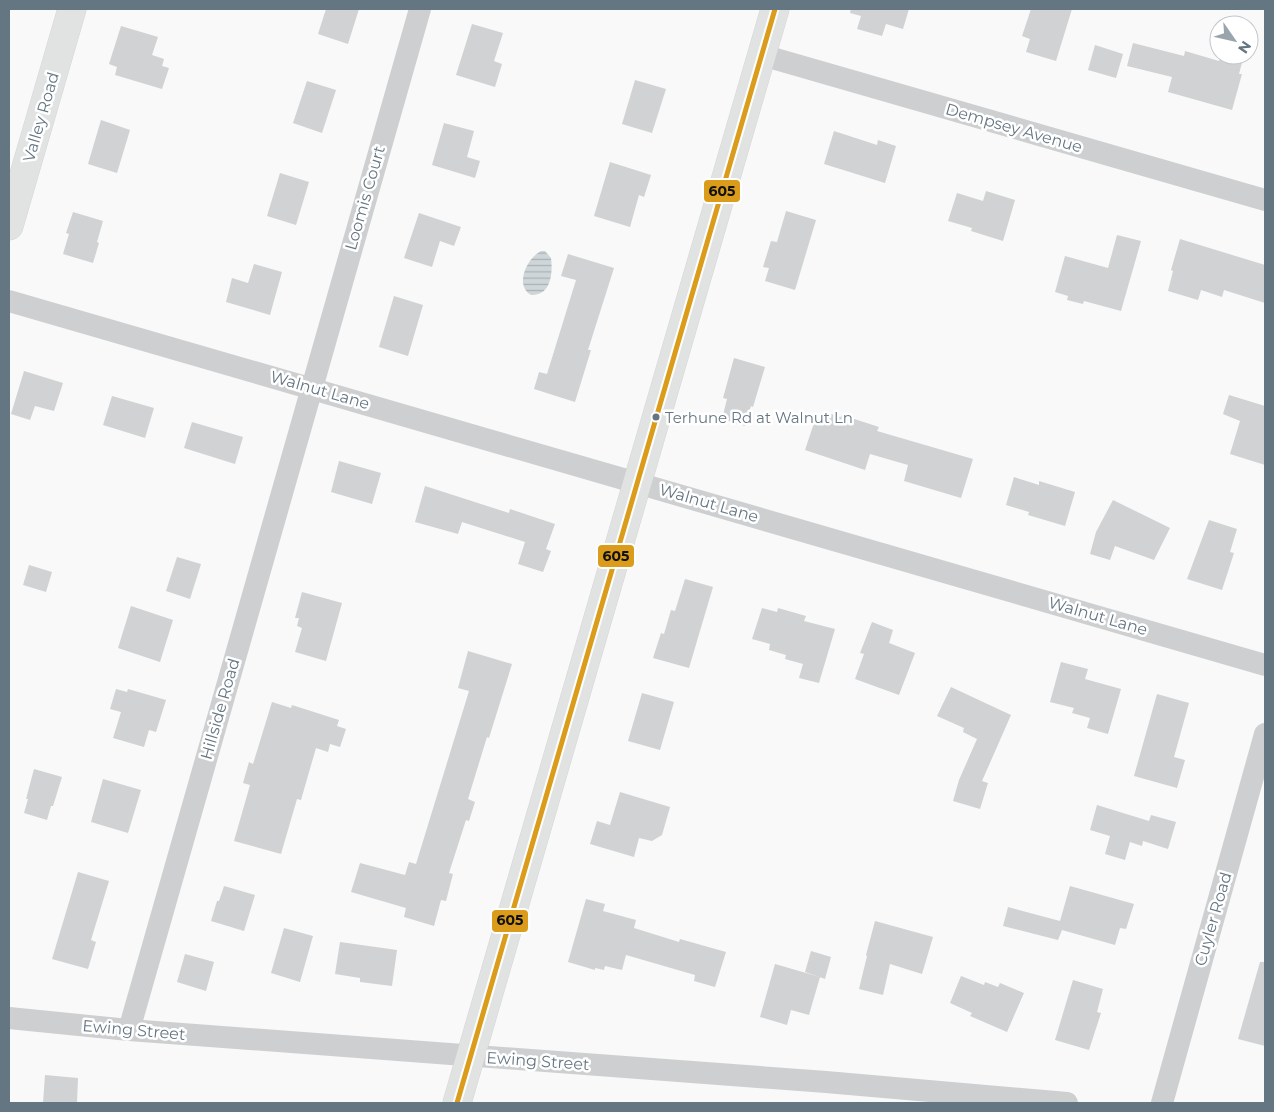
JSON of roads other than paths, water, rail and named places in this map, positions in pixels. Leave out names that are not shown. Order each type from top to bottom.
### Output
[{"type":"street","name":"Valley Road","points":[[9,226],[72,9]]},
{"type":"street","name":"Loomis Court","points":[[311,388],[420,9]]},
{"type":"street","points":[[457,1103],[775,9]]},
{"type":"street","name":"Dempsey Avenue","points":[[762,55],[1265,200]]},
{"type":"street","name":"Walnut Lane","points":[[9,301],[1265,665]]},
{"type":"street","name":"Hillside Road","points":[[129,1030],[311,388]]},
{"type":"street","name":"Cuyler Road","points":[[1162,1103],[1265,734]]},
{"type":"street","name":"Ewing Street","points":[[9,1018],[129,1030],[836,1083],[1068,1103]]},
{"type":"place","name":"Terhune Rd at Walnut Ln","points":[[656,417]]}]
